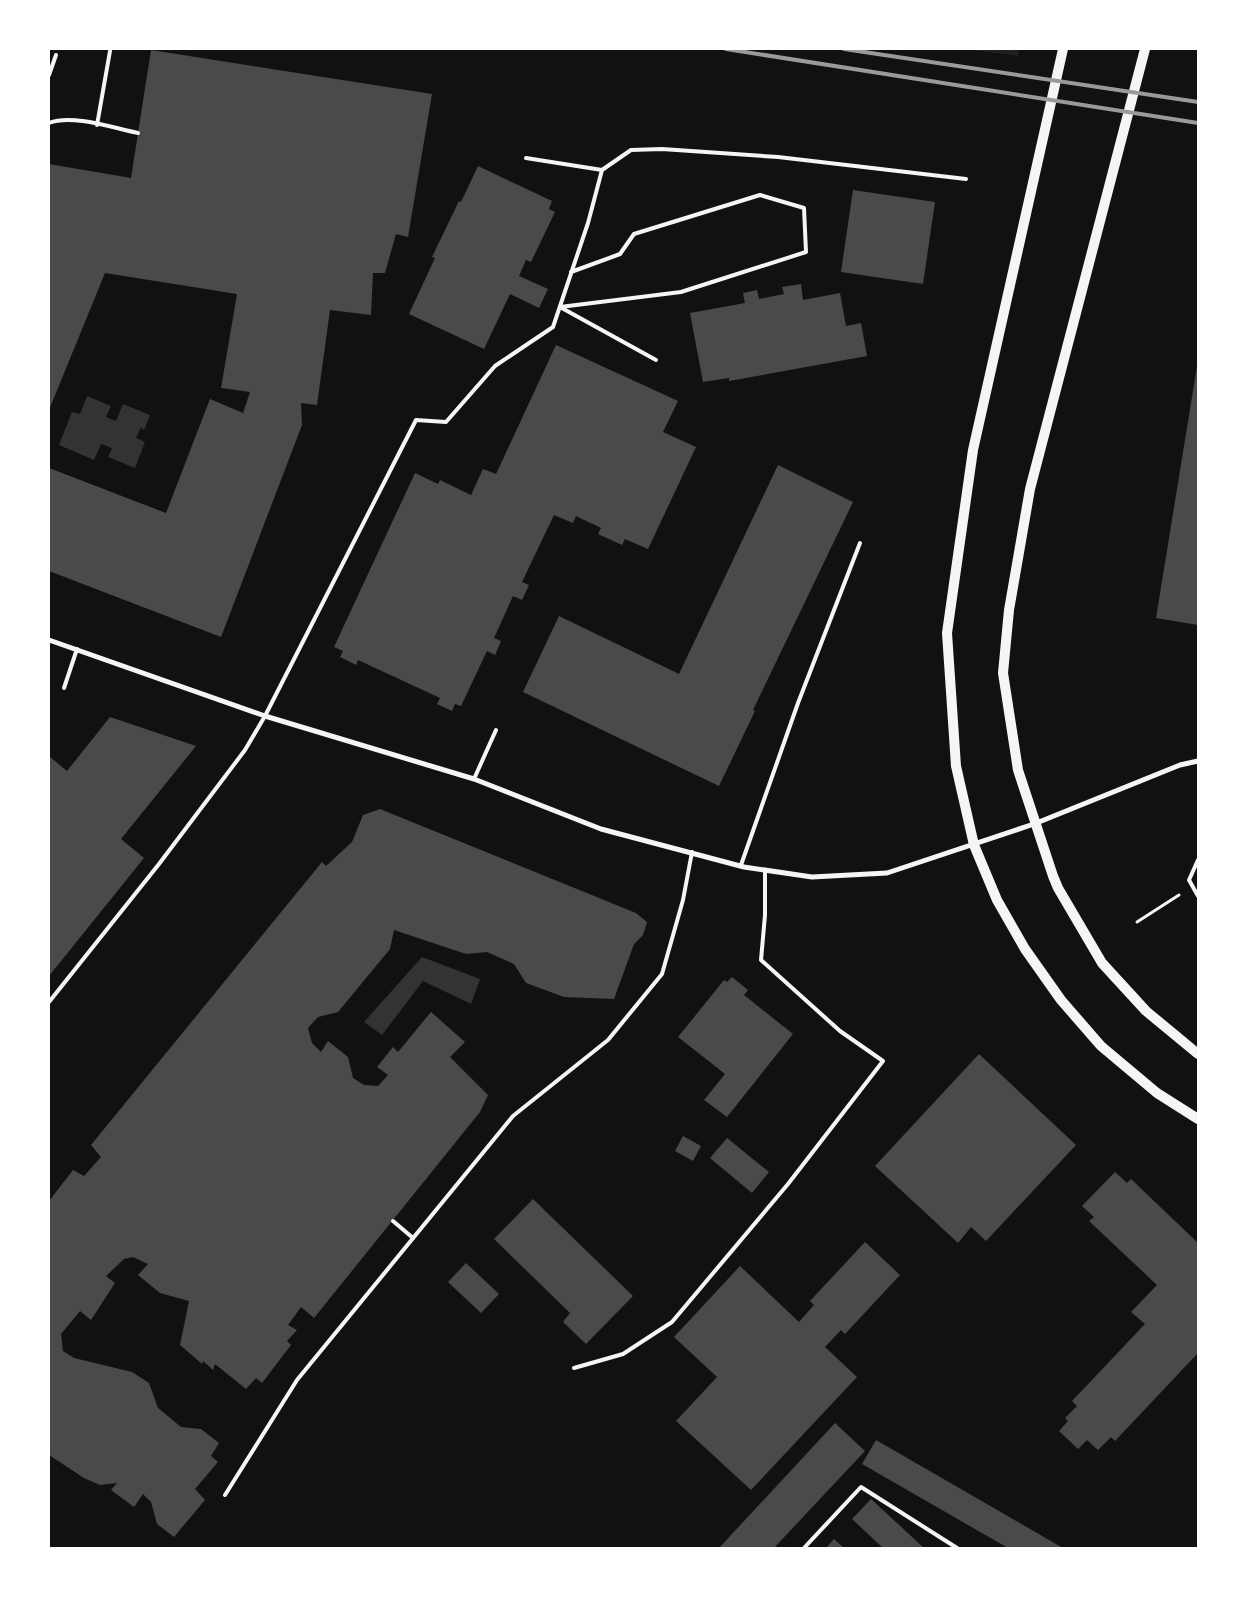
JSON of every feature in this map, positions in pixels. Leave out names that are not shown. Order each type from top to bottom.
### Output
[{"type":"main road","points":[[1064,49],[973,450],[947,633],[956,766],[974,845],[997,900],[1025,949],[1061,1000],[1101,1046],[1157,1094],[1198,1119]]},
{"type":"main road","points":[[1144,49],[1030,489],[1009,610],[1003,673],[1020,783],[1058,888],[1102,963],[1146,1011],[1198,1054]]},
{"type":"street","points":[[49,640],[265,716],[474,779],[601,829],[765,871],[812,876],[888,873],[1034,824],[1180,765],[1198,761]]},
{"type":"lane","points":[[97,125],[110,51]]},
{"type":"lane","points":[[49,75],[56,55]]},
{"type":"lane","points":[[49,123],[76,121],[138,133]]},
{"type":"lane","points":[[49,1002],[159,864],[245,750],[265,716],[416,420],[446,422],[495,366],[553,327],[588,223],[602,170],[631,150],[662,149],[778,157],[966,179]]},
{"type":"lane","points":[[526,158],[602,170]]},
{"type":"lane","points":[[560,307],[681,292],[806,252],[804,208],[760,196],[634,234],[620,254],[571,272]]},
{"type":"lane","points":[[560,307],[656,360]]},
{"type":"lane","points":[[740,865],[798,702],[860,543]]},
{"type":"lane","points":[[64,688],[78,649]]},
{"type":"lane","points":[[474,779],[496,730]]},
{"type":"lane","points":[[226,1495],[297,1380],[514,1116],[608,1040],[662,974],[683,900],[692,852]]},
{"type":"lane","points":[[1198,860],[1189,880],[1198,896]]},
{"type":"lane","points":[[574,1368],[623,1354],[672,1322],[788,1184],[883,1062],[840,1031],[761,960],[765,914],[765,871]]},
{"type":"lane","points":[[393,1221],[413,1238]]},
{"type":"lane","points":[[804,1548],[860,1487],[957,1548]]},
{"type":"path","points":[[1137,922],[1175,896],[1195,890]]},
{"type":"shaded area","points":[[965,49],[1019,49],[1018,56]]},
{"type":"shaded area","points":[[87,396],[111,406],[106,417],[116,421],[123,404],[150,415],[144,430],[141,427],[136,438],[145,442],[135,468],[108,457],[112,448],[101,444],[94,460],[59,445],[72,412],[80,414]]},
{"type":"shaded area","points":[[422,957],[480,979],[471,1004],[423,981],[382,1035],[364,1022]]},
{"type":"building","points":[[151,50],[432,94],[408,237],[396,234],[385,273],[373,273],[371,315],[330,310],[317,405],[301,403],[302,425],[221,637],[49,571],[49,468],[166,513],[210,399],[243,413],[250,392],[221,388],[237,294],[105,273],[49,410],[49,164],[131,178]]},
{"type":"building","points":[[478,166],[552,201],[549,209],[555,212],[531,262],[526,260],[519,276],[548,289],[539,308],[510,294],[484,349],[409,314],[435,258],[432,257]]},
{"type":"building","points":[[853,190],[935,202],[923,284],[841,272]]},
{"type":"building","points":[[801,284],[803,300],[840,293],[846,326],[861,323],[867,356],[729,381],[729,378],[703,382],[690,313],[745,303],[743,293],[757,290],[759,299],[784,294],[782,287]]},
{"type":"building","points":[[556,345],[678,401],[663,432],[696,447],[648,549],[625,539],[622,545],[598,534],[601,528],[576,516],[573,523],[554,515],[522,582],[529,585],[522,600],[513,596],[494,638],[501,641],[495,655],[487,651],[461,706],[455,704],[452,711],[437,704],[440,698],[358,660],[356,665],[340,657],[343,651],[334,647],[415,473],[438,484],[440,480],[471,495],[483,469],[496,474]]},
{"type":"building","points":[[1198,366],[1198,625],[1156,618]]},
{"type":"building","points":[[778,465],[853,502],[753,710],[755,711],[719,786],[523,692],[559,616],[679,674]]},
{"type":"building","points":[[110,717],[196,746],[121,839],[144,858],[49,976],[49,756],[67,771]]},
{"type":"building","points":[[380,809],[636,913],[647,922],[643,935],[634,944],[614,999],[564,997],[526,983],[514,964],[487,952],[466,954],[394,930],[390,949],[338,1012],[318,1017],[308,1028],[312,1043],[321,1052],[328,1041],[348,1057],[353,1078],[364,1085],[378,1086],[388,1075],[377,1067],[393,1047],[398,1052],[431,1012],[465,1042],[450,1057],[488,1095],[480,1112],[314,1318],[301,1307],[288,1325],[297,1330],[287,1341],[291,1345],[262,1383],[256,1378],[246,1389],[215,1364],[213,1370],[203,1361],[202,1364],[180,1345],[189,1301],[160,1293],[138,1275],[148,1264],[133,1257],[124,1259],[106,1276],[115,1283],[91,1320],[80,1311],[61,1334],[63,1351],[74,1358],[132,1372],[149,1383],[158,1408],[181,1427],[201,1429],[219,1443],[211,1456],[218,1462],[195,1489],[205,1500],[174,1537],[157,1524],[151,1502],[143,1494],[134,1507],[111,1490],[117,1483],[100,1485],[84,1478],[49,1455],[49,1201],[73,1170],[84,1176],[101,1157],[91,1145],[322,862],[326,866],[352,842],[363,815]]},
{"type":"building","points":[[732,977],[748,990],[744,995],[793,1034],[727,1117],[704,1100],[725,1074],[678,1037],[724,980],[727,982]]},
{"type":"building","points":[[979,1054],[1076,1145],[986,1241],[971,1227],[958,1243],[875,1166]]},
{"type":"building","points":[[683,1136],[701,1146],[693,1161],[675,1151]]},
{"type":"building","points":[[727,1138],[769,1172],[752,1193],[710,1158]]},
{"type":"building","points":[[1115,1172],[1127,1183],[1131,1179],[1198,1243],[1198,1353],[1115,1441],[1111,1437],[1098,1450],[1087,1440],[1078,1449],[1059,1431],[1068,1421],[1065,1418],[1077,1406],[1072,1401],[1145,1324],[1131,1312],[1157,1285],[1089,1221],[1094,1217],[1082,1206]]},
{"type":"building","points":[[533,1199],[633,1296],[586,1344],[563,1322],[570,1313],[494,1239]]},
{"type":"building","points":[[865,1242],[900,1275],[845,1334],[841,1330],[825,1347],[857,1377],[751,1490],[676,1421],[717,1377],[674,1337],[740,1266],[799,1322],[814,1305],[810,1301]]},
{"type":"building","points":[[466,1263],[499,1294],[481,1313],[448,1282]]},
{"type":"building","points":[[835,1423],[865,1451],[774,1548],[719,1548]]},
{"type":"building","points":[[876,1440],[1063,1548],[1008,1548],[862,1464]]},
{"type":"building","points":[[871,1499],[924,1548],[883,1548],[852,1519]]},
{"type":"building","points":[[834,1539],[844,1548],[826,1548]]},
{"type":"railway","points":[[726,49],[1198,123]]},
{"type":"railway","points":[[844,49],[1198,102]]}]
